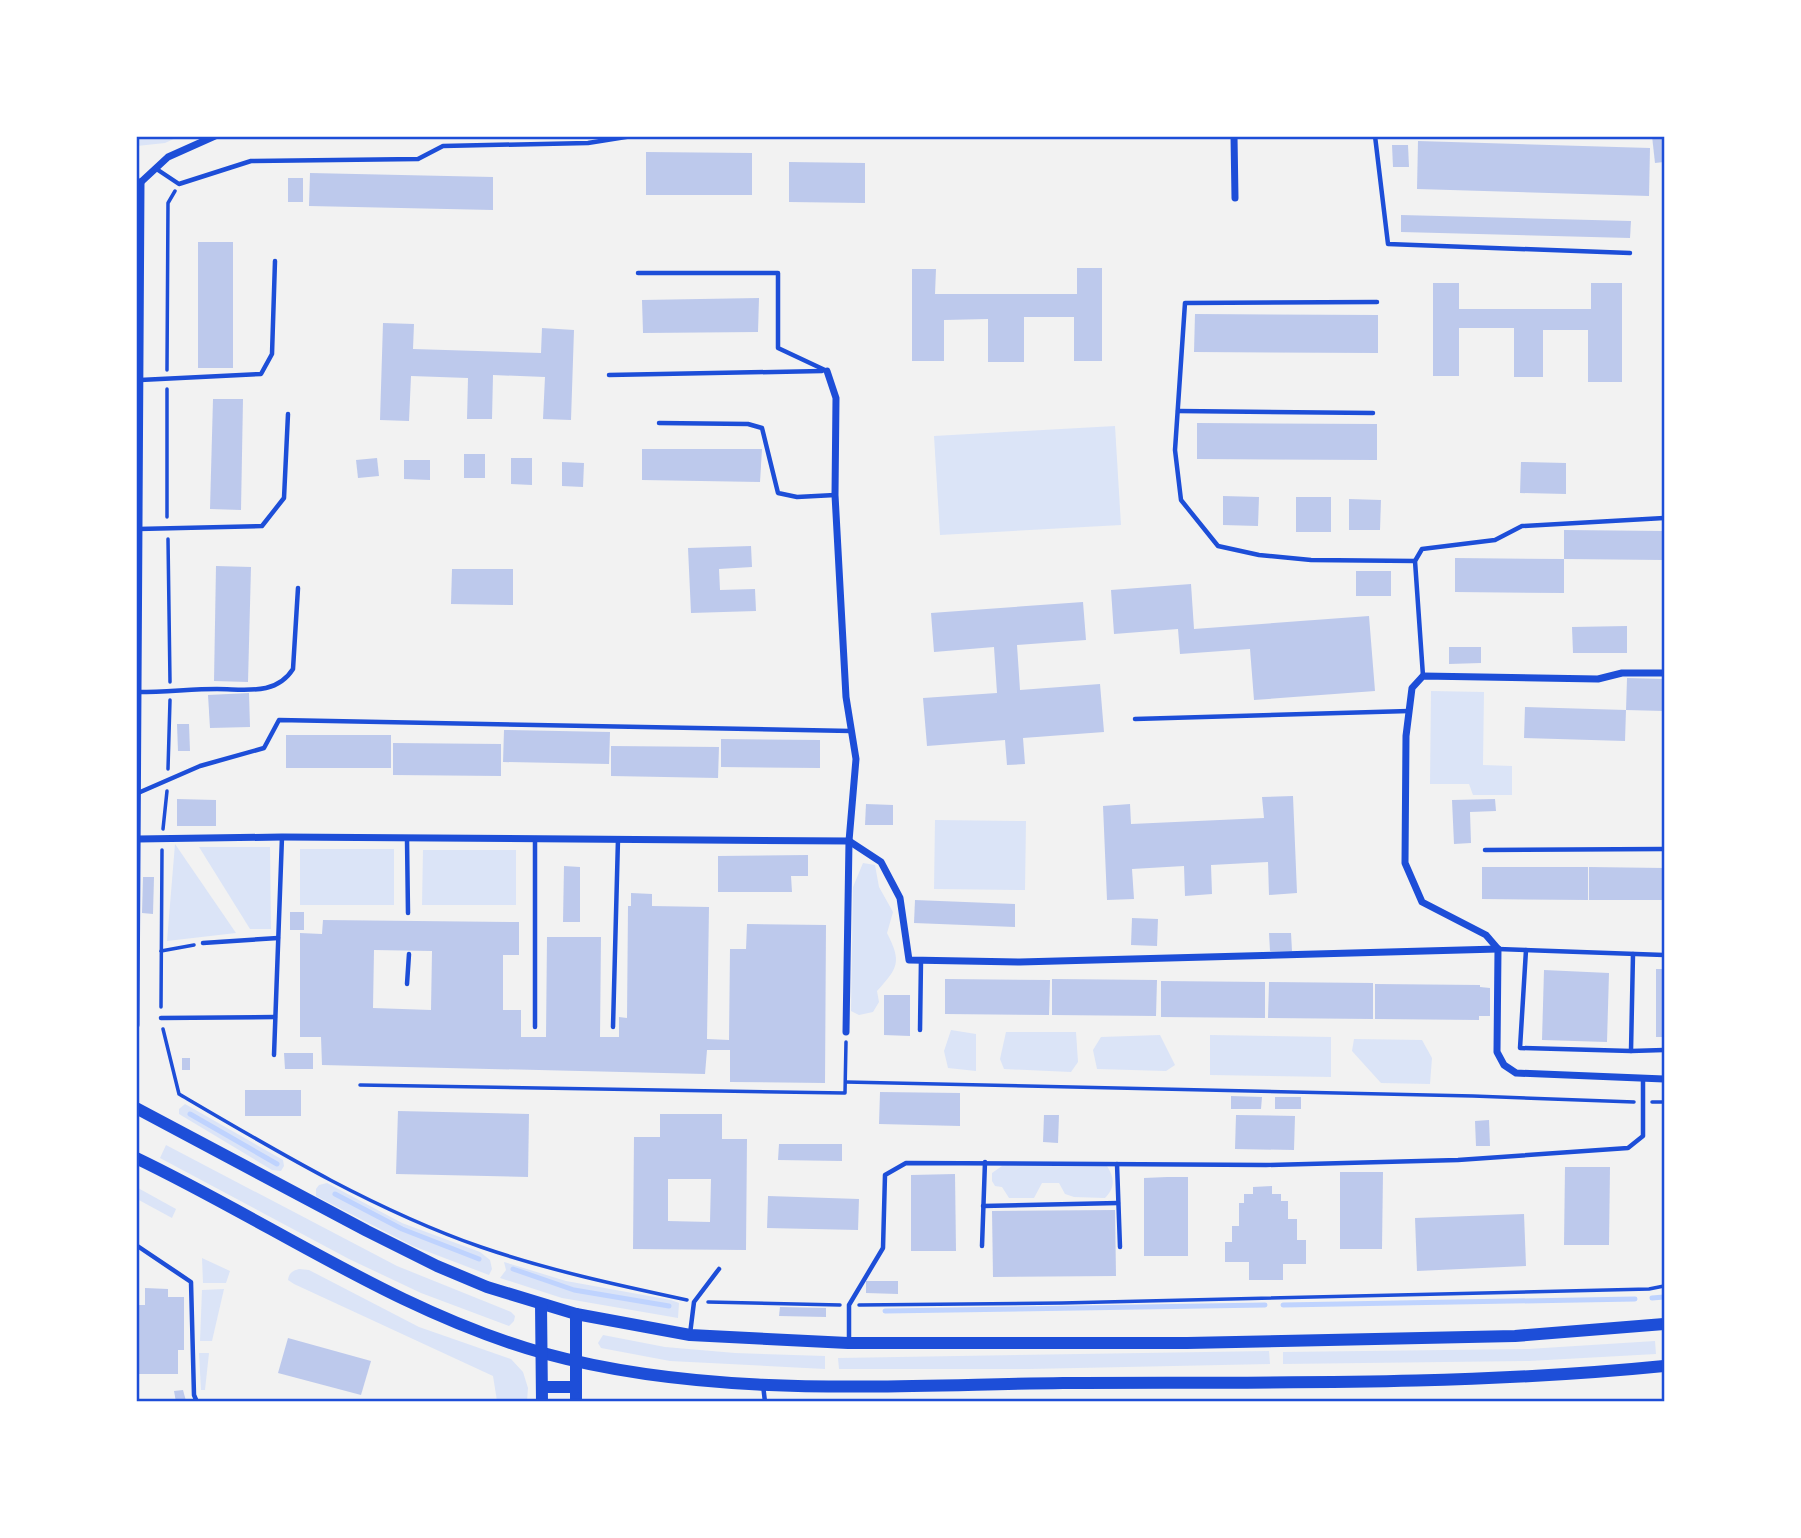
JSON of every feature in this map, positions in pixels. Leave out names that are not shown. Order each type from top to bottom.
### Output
[{"type":"street","points":[[136,1025],[139,182],[168,157],[215,136]]},
{"type":"street","points":[[1234,136],[1235,198]]},
{"type":"street","points":[[827,371],[836,398],[835,495],[846,697],[856,759],[849,841],[846,1032]]},
{"type":"street","points":[[1664,673],[1622,673],[1598,679],[1423,676],[1412,688],[1406,737],[1405,863],[1423,902],[1486,935],[1498,949],[1497,1052],[1504,1065],[1516,1073],[1664,1080]]},
{"type":"street","points":[[138,839],[282,837],[849,841],[881,862],[900,898],[909,960],[1020,962],[1498,949]]},
{"type":"street","points":[[136,1108],[367,1231],[437,1266],[487,1287],[576,1314],[690,1335],[848,1343],[1187,1343],[1502,1336],[1664,1324]]},
{"type":"street","points":[[136,1158],[387,1290],[487,1334],[576,1361],[686,1380],[762,1384],[1238,1382],[1488,1378],[1664,1366]]},
{"type":"street","points":[[541,1304],[542,1402]]},
{"type":"street","points":[[576,1314],[576,1402]]},
{"type":"street","points":[[542,1387],[576,1387]]},
{"type":"lane","points":[[443,136],[443,146]]},
{"type":"lane","points":[[154,167],[179,184],[251,161],[418,159],[443,146],[588,143],[632,136]]},
{"type":"lane","points":[[1375,136],[1388,244],[1630,253]]},
{"type":"lane","points":[[139,380],[261,374],[272,354],[275,261]]},
{"type":"lane","points":[[638,273],[778,273],[778,348],[827,371]]},
{"type":"lane","points":[[1377,302],[1185,303],[1175,450],[1181,500],[1218,546],[1259,555],[1311,560],[1415,561]]},
{"type":"lane","points":[[609,374],[827,371]]},
{"type":"lane","points":[[1178,411],[1373,413]]},
{"type":"lane","points":[[137,529],[262,526],[284,498],[288,414]]},
{"type":"lane","points":[[659,423],[748,424],[762,428],[778,493],[797,497],[835,495]]},
{"type":"lane","points":[[1423,676],[1415,561],[1422,549],[1495,540],[1522,526],[1664,518]]},
{"type":"lane","points":[[139,692],[261,690],[286,680],[293,669],[298,588]]},
{"type":"lane","points":[[1135,719],[1409,711]]},
{"type":"lane","points":[[138,793],[200,766],[264,748],[279,720],[851,731]]},
{"type":"lane","points":[[274,1055],[282,837]]},
{"type":"lane","points":[[407,838],[408,913]]},
{"type":"lane","points":[[535,838],[535,1027]]},
{"type":"lane","points":[[613,1027],[618,838]]},
{"type":"lane","points":[[1485,850],[1664,849]]},
{"type":"lane","points":[[202,943],[278,938]]},
{"type":"lane","points":[[1498,949],[1664,955]]},
{"type":"lane","points":[[1525,950],[1520,1048],[1664,1050]]},
{"type":"lane","points":[[407,984],[409,954]]},
{"type":"lane","points":[[1631,1051],[1633,954]]},
{"type":"lane","points":[[920,1030],[921,960]]},
{"type":"lane","points":[[161,1018],[275,1017]]},
{"type":"lane","points":[[848,1343],[849,1305],[883,1248],[885,1175],[906,1163],[1266,1165],[1430,1161],[1628,1147],[1643,1136],[1643,1080]]},
{"type":"lane","points":[[982,1246],[985,1162]]},
{"type":"lane","points":[[1117,1164],[1120,1247]]},
{"type":"lane","points":[[983,1206],[1118,1203]]},
{"type":"lane","points":[[136,1245],[191,1282],[194,1395],[197,1402]]},
{"type":"lane","points":[[690,1335],[694,1302],[719,1269]]},
{"type":"lane","points":[[762,1384],[765,1402]]},
{"type":"path","points":[[161,1018],[162,839],[168,780],[170,692],[167,529],[168,203],[179,184]]},
{"type":"path","points":[[161,951],[202,943]]},
{"type":"path","points":[[360,1085],[845,1093],[846,1032]]},
{"type":"path","points":[[846,1082],[1643,1102]]},
{"type":"shaded area","points":[[136,137],[178,137],[165,143],[137,146]]},
{"type":"shaded area","points":[[1115,426],[1121,525],[940,535],[934,436]]},
{"type":"shaded area","points":[[1431,691],[1484,692],[1483,765],[1512,766],[1512,795],[1473,795],[1469,784],[1430,784]]},
{"type":"shaded area","points":[[935,820],[1026,821],[1025,890],[934,889]]},
{"type":"shaded area","points":[[175,844],[236,933],[167,941]]},
{"type":"shaded area","points":[[199,847],[270,847],[271,929],[250,929]]},
{"type":"shaded area","points":[[300,849],[394,849],[394,905],[300,905]]},
{"type":"shaded area","points":[[423,850],[516,850],[516,905],[422,905]]},
{"type":"shaded area","points":[[863,863],[875,865],[879,887],[893,912],[887,933],[895,951],[896,964],[877,991],[879,1002],[873,1012],[859,1015],[851,1011],[853,887]]},
{"type":"shaded area","points":[[951,1030],[976,1034],[976,1071],[948,1068],[944,1051]]},
{"type":"shaded area","points":[[1006,1032],[1076,1032],[1078,1062],[1071,1072],[1004,1069],[1000,1059]]},
{"type":"shaded area","points":[[1160,1035],[1175,1065],[1166,1071],[1097,1069],[1093,1050],[1101,1037]]},
{"type":"shaded area","points":[[1210,1035],[1331,1037],[1331,1077],[1210,1075]]},
{"type":"shaded area","points":[[1354,1039],[1422,1040],[1432,1058],[1430,1084],[1381,1083],[1352,1051]]},
{"type":"shaded area","points":[[185,1104],[283,1160],[281,1171],[272,1170],[179,1114],[179,1109]]},
{"type":"shaded area","points":[[166,1145],[397,1266],[511,1312],[515,1316],[514,1321],[509,1326],[421,1293],[349,1259],[160,1158]]},
{"type":"shaded area","points":[[1002,1166],[1107,1166],[1113,1179],[1112,1187],[1105,1198],[1074,1197],[1065,1194],[1059,1183],[1042,1183],[1034,1198],[1009,1198],[1002,1187],[995,1186],[992,1181],[992,1173]]},
{"type":"shaded area","points":[[327,1183],[402,1223],[480,1252],[490,1260],[492,1269],[489,1275],[413,1246],[316,1196],[319,1185]]},
{"type":"shaded area","points":[[138,1188],[176,1209],[172,1218],[137,1199]]},
{"type":"shaded area","points":[[202,1258],[230,1271],[226,1283],[203,1283]]},
{"type":"shaded area","points":[[504,1262],[566,1281],[671,1300],[679,1303],[678,1318],[562,1298],[500,1278],[506,1270]]},
{"type":"shaded area","points":[[299,1269],[309,1270],[419,1327],[511,1359],[523,1372],[528,1388],[527,1401],[497,1401],[493,1376],[288,1280],[291,1273]]},
{"type":"shaded area","points":[[224,1289],[212,1341],[200,1341],[202,1290]]},
{"type":"shaded area","points":[[603,1335],[665,1347],[825,1356],[825,1369],[670,1361],[601,1348],[598,1343]]},
{"type":"shaded area","points":[[1655,1341],[1656,1354],[1529,1361],[1283,1364],[1283,1352],[1528,1349]]},
{"type":"shaded area","points":[[1269,1351],[1270,1364],[1029,1369],[839,1369],[838,1358]]},
{"type":"shaded area","points":[[199,1353],[209,1353],[205,1390],[201,1390]]},
{"type":"shaded area","points":[[726,1399],[726,1401],[613,1401]]},
{"type":"building","points":[[1652,136],[1664,136],[1664,162],[1655,163]]},
{"type":"building","points":[[1418,141],[1650,148],[1649,196],[1417,189]]},
{"type":"building","points":[[1392,145],[1408,145],[1409,167],[1393,167]]},
{"type":"building","points":[[646,152],[752,153],[752,195],[646,195]]},
{"type":"building","points":[[789,162],[865,163],[865,203],[789,202]]},
{"type":"building","points":[[310,173],[493,177],[493,210],[309,206]]},
{"type":"building","points":[[288,178],[303,178],[303,202],[288,202]]},
{"type":"building","points":[[1401,215],[1631,221],[1630,238],[1401,232]]},
{"type":"building","points":[[198,242],[233,242],[233,368],[198,368]]},
{"type":"building","points":[[1077,268],[1102,268],[1102,361],[1074,361],[1074,317],[1024,317],[1024,362],[988,362],[988,319],[944,320],[944,361],[912,361],[912,269],[936,269],[935,294],[1077,294]]},
{"type":"building","points":[[1433,283],[1459,283],[1459,309],[1591,309],[1591,283],[1622,283],[1622,382],[1588,382],[1588,330],[1543,330],[1543,377],[1514,377],[1514,328],[1459,328],[1459,376],[1433,376]]},
{"type":"building","points":[[759,298],[758,332],[643,333],[642,300]]},
{"type":"building","points":[[1195,314],[1378,315],[1378,353],[1194,352]]},
{"type":"building","points":[[383,323],[414,324],[413,349],[541,353],[542,328],[574,330],[571,420],[543,419],[545,377],[493,375],[492,419],[467,419],[468,378],[411,376],[409,421],[380,420]]},
{"type":"building","points":[[213,399],[243,399],[241,510],[210,509]]},
{"type":"building","points":[[1197,423],[1377,424],[1377,460],[1197,459]]},
{"type":"building","points":[[642,449],[762,449],[760,482],[642,480]]},
{"type":"building","points":[[464,454],[485,454],[485,478],[464,478]]},
{"type":"building","points":[[377,458],[379,476],[358,478],[356,460]]},
{"type":"building","points":[[511,458],[532,458],[532,485],[511,484]]},
{"type":"building","points":[[404,460],[430,460],[430,480],[404,479]]},
{"type":"building","points":[[562,462],[584,463],[583,487],[562,486]]},
{"type":"building","points":[[1521,462],[1566,463],[1566,494],[1520,493]]},
{"type":"building","points":[[1223,496],[1259,497],[1258,526],[1223,525]]},
{"type":"building","points":[[1296,497],[1331,497],[1331,532],[1296,532]]},
{"type":"building","points":[[1349,499],[1381,500],[1380,530],[1349,530]]},
{"type":"building","points":[[1564,530],[1663,531],[1663,560],[1564,559]]},
{"type":"building","points":[[751,546],[752,567],[719,569],[720,590],[755,589],[756,611],[691,613],[688,548]]},
{"type":"building","points":[[1455,558],[1564,559],[1564,593],[1455,592]]},
{"type":"building","points":[[216,566],[251,567],[248,682],[214,681]]},
{"type":"building","points":[[452,569],[513,569],[513,605],[451,604]]},
{"type":"building","points":[[1356,571],[1391,571],[1391,596],[1356,596]]},
{"type":"building","points":[[1191,584],[1194,629],[1369,616],[1375,691],[1254,700],[1250,649],[1180,654],[1178,629],[1114,634],[1111,590]]},
{"type":"building","points":[[1083,602],[1086,640],[1017,645],[1020,690],[1100,684],[1104,732],[1023,738],[1025,764],[1007,765],[1005,740],[927,746],[923,698],[997,693],[994,647],[934,652],[931,613]]},
{"type":"building","points":[[1627,626],[1627,653],[1573,653],[1572,627]]},
{"type":"building","points":[[1449,647],[1481,647],[1481,663],[1449,664]]},
{"type":"building","points":[[1627,678],[1664,679],[1664,711],[1626,710]]},
{"type":"building","points":[[249,693],[250,727],[210,728],[208,695]]},
{"type":"building","points":[[1525,707],[1626,710],[1625,741],[1524,738]]},
{"type":"building","points":[[177,724],[189,724],[190,751],[178,751]]},
{"type":"building","points":[[504,730],[610,732],[609,764],[503,762]]},
{"type":"building","points":[[286,735],[391,735],[391,768],[286,768]]},
{"type":"building","points":[[721,739],[820,740],[820,768],[721,767]]},
{"type":"building","points":[[393,743],[501,744],[501,776],[393,775]]},
{"type":"building","points":[[611,746],[719,747],[718,778],[611,776]]},
{"type":"building","points":[[1293,796],[1297,893],[1269,895],[1268,862],[1211,865],[1212,894],[1185,896],[1184,866],[1132,869],[1134,899],[1107,900],[1103,806],[1130,804],[1131,824],[1264,818],[1262,797]]},
{"type":"building","points":[[177,799],[216,800],[216,826],[177,826]]},
{"type":"building","points":[[1495,799],[1496,811],[1470,812],[1471,843],[1454,844],[1452,800]]},
{"type":"building","points":[[866,804],[893,805],[893,825],[865,825]]},
{"type":"building","points":[[808,855],[808,876],[791,876],[792,892],[718,892],[718,856]]},
{"type":"building","points":[[564,866],[580,867],[580,922],[563,922]]},
{"type":"building","points":[[1482,867],[1588,867],[1588,900],[1482,899]]},
{"type":"building","points":[[1589,867],[1664,868],[1664,900],[1589,900]]},
{"type":"building","points":[[143,877],[154,877],[153,914],[142,913]]},
{"type":"building","points":[[631,893],[652,894],[652,906],[709,907],[707,1039],[729,1040],[730,949],[746,949],[747,924],[826,925],[825,1083],[730,1082],[730,1050],[707,1050],[705,1074],[322,1065],[321,1037],[300,1037],[300,933],[322,934],[323,920],[519,922],[519,955],[503,955],[503,1010],[521,1010],[521,1037],[546,1037],[547,937],[601,937],[600,1037],[619,1037],[619,1017],[627,1018],[628,906],[631,906]],"holes":[[[374,950],[432,951],[431,1010],[373,1008]]]},
{"type":"building","points":[[915,900],[1015,904],[1015,927],[914,923]]},
{"type":"building","points":[[290,912],[304,912],[304,930],[290,930]]},
{"type":"building","points":[[1132,918],[1158,919],[1157,946],[1131,945]]},
{"type":"building","points":[[1269,933],[1291,933],[1292,951],[1270,951]]},
{"type":"building","points":[[1656,969],[1664,969],[1664,1037],[1656,1037]]},
{"type":"building","points":[[1544,970],[1609,973],[1607,1042],[1542,1040]]},
{"type":"building","points":[[945,979],[1050,980],[1049,1015],[945,1014]]},
{"type":"building","points":[[1052,979],[1157,980],[1156,1016],[1052,1015]]},
{"type":"building","points":[[1161,981],[1265,982],[1265,1018],[1161,1017]]},
{"type":"building","points":[[1269,982],[1373,983],[1373,1019],[1268,1018]]},
{"type":"building","points":[[1375,984],[1480,985],[1490,988],[1490,1016],[1479,1016],[1479,1020],[1375,1019]]},
{"type":"building","points":[[884,995],[910,995],[910,1036],[884,1035]]},
{"type":"building","points":[[284,1053],[313,1053],[313,1069],[285,1069]]},
{"type":"building","points":[[182,1058],[190,1058],[190,1070],[182,1070]]},
{"type":"building","points":[[245,1090],[301,1090],[301,1116],[245,1116]]},
{"type":"building","points":[[880,1092],[960,1093],[960,1126],[879,1124]]},
{"type":"building","points":[[1231,1096],[1262,1097],[1261,1109],[1231,1109]]},
{"type":"building","points":[[1275,1097],[1301,1097],[1301,1109],[1275,1109]]},
{"type":"building","points":[[398,1111],[529,1114],[528,1177],[396,1174]]},
{"type":"building","points":[[660,1114],[722,1114],[722,1139],[747,1139],[746,1250],[633,1249],[634,1137],[660,1137]],"holes":[[[668,1179],[711,1179],[710,1222],[668,1221]]]},
{"type":"building","points":[[1044,1115],[1059,1115],[1058,1143],[1043,1142]]},
{"type":"building","points":[[1236,1115],[1295,1116],[1294,1150],[1235,1149]]},
{"type":"building","points":[[1489,1120],[1490,1146],[1476,1146],[1475,1121]]},
{"type":"building","points":[[779,1144],[842,1144],[842,1161],[778,1160]]},
{"type":"building","points":[[1565,1167],[1610,1167],[1609,1245],[1564,1245]]},
{"type":"building","points":[[1340,1172],[1383,1172],[1382,1249],[1340,1249]]},
{"type":"building","points":[[955,1174],[956,1251],[911,1251],[911,1175]]},
{"type":"building","points":[[1188,1177],[1188,1256],[1144,1256],[1144,1178]]},
{"type":"building","points":[[1272,1186],[1272,1194],[1281,1194],[1281,1201],[1288,1201],[1288,1219],[1297,1219],[1297,1240],[1306,1240],[1306,1264],[1283,1264],[1283,1280],[1249,1280],[1249,1262],[1225,1262],[1225,1242],[1232,1242],[1232,1226],[1239,1226],[1239,1203],[1244,1203],[1244,1194],[1253,1194],[1253,1187]]},
{"type":"building","points":[[768,1196],[859,1199],[858,1230],[767,1228]]},
{"type":"building","points":[[1115,1210],[1116,1276],[993,1277],[992,1211]]},
{"type":"building","points":[[1524,1214],[1526,1266],[1417,1271],[1415,1218]]},
{"type":"building","points":[[866,1281],[898,1281],[898,1294],[866,1293]]},
{"type":"building","points":[[145,1288],[168,1289],[168,1297],[184,1297],[184,1350],[178,1350],[178,1374],[137,1374],[138,1305],[145,1305]]},
{"type":"building","points":[[780,1307],[826,1308],[826,1317],[779,1316]]},
{"type":"building","points":[[288,1338],[371,1361],[361,1395],[278,1373]]},
{"type":"building","points":[[183,1390],[186,1401],[176,1402],[174,1391]]},
{"type":"waterway","points":[[190,1114],[277,1164]]},
{"type":"waterway","points":[[335,1194],[402,1229],[479,1259]]},
{"type":"waterway","points":[[513,1269],[574,1290],[669,1306]]},
{"type":"waterway","points":[[1652,1298],[1664,1297]]},
{"type":"waterway","points":[[1283,1305],[1635,1299]]},
{"type":"waterway","points":[[885,1311],[1265,1305]]}]
